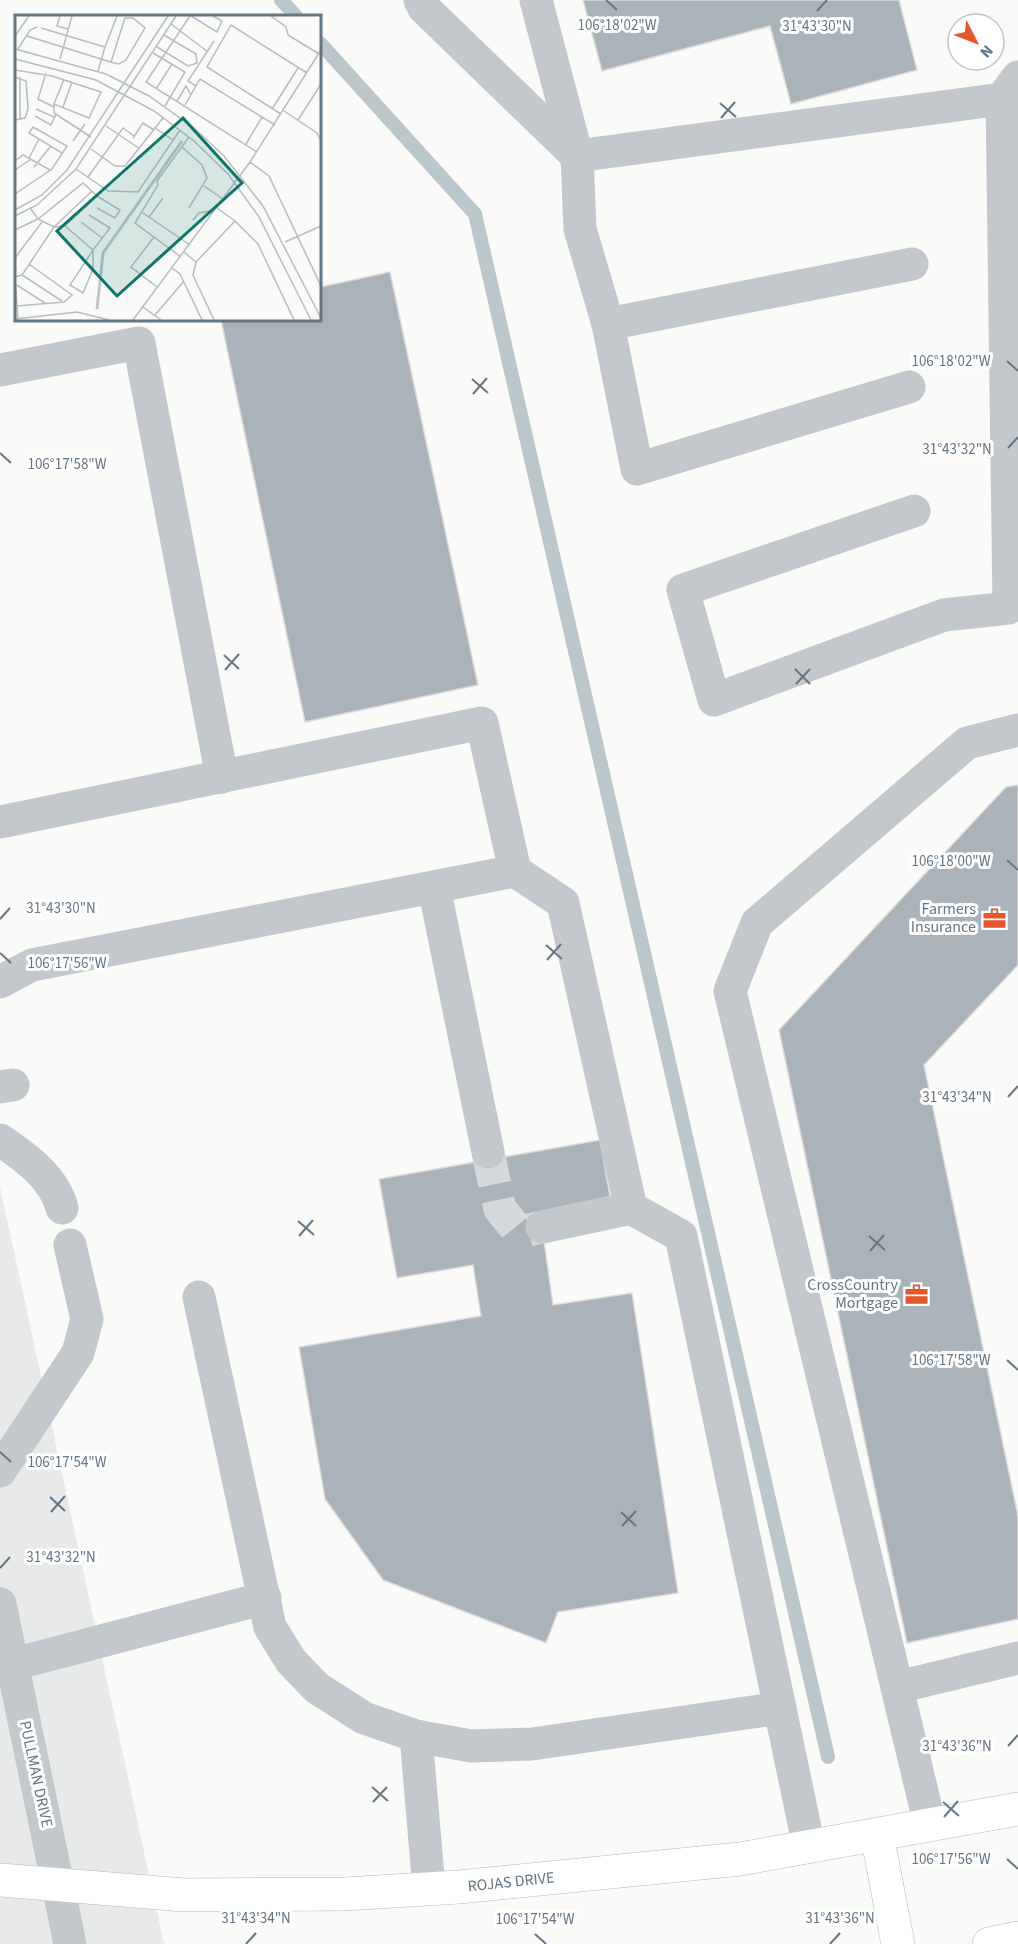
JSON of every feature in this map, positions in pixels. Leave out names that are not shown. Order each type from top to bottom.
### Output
[{"type":"main road","name":"ROJAS DRIVE","points":[[0,1880],[184,1895],[345,1894],[429,1889],[740,1859],[1018,1809]]},
{"type":"main road","points":[[877,1835],[898,1944]]},
{"type":"main road","points":[[989,1944],[1018,1938]]},
{"type":"street","points":[[420,0],[424,8],[577,156]]},
{"type":"street","points":[[536,0],[577,156],[580,229],[608,324],[637,469],[909,387]]},
{"type":"street","points":[[577,156],[1010,88],[1014,608],[944,615],[714,700],[683,590],[914,512]]},
{"type":"street","points":[[608,324],[912,264]]},
{"type":"street","points":[[0,370],[139,343],[222,777]]},
{"type":"street","points":[[0,822],[482,723],[515,872]]},
{"type":"street","points":[[930,1825],[730,991],[757,923],[967,743],[1018,730]]},
{"type":"street","points":[[0,982],[32,965],[515,872],[563,903],[631,1208]]},
{"type":"street","points":[[434,887],[488,1152]]},
{"type":"street","points":[[0,1140],[30,1161],[59,1195],[62,1208]]},
{"type":"street","points":[[542,1227],[631,1208],[681,1236],[809,1847]]},
{"type":"street","points":[[0,1471],[78,1353],[87,1318],[70,1245]]},
{"type":"street","points":[[200,1297],[270,1627],[291,1661],[317,1688],[364,1718],[417,1736],[471,1746],[532,1743],[780,1708]]},
{"type":"street","points":[[14,1664],[265,1598]]},
{"type":"street","name":"PULLMAN DRIVE","points":[[0,1604],[60,1885],[70,1944]]},
{"type":"street","points":[[898,1687],[1018,1658]]},
{"type":"street","points":[[417,1736],[429,1889]]},
{"type":"shaded area","points":[[0,1187],[164,1944],[0,1944]]},
{"type":"building","points":[[583,0],[899,0],[917,70],[791,104],[770,26],[602,71]]},
{"type":"building","points":[[390,272],[478,685],[305,722],[221,321],[321,321],[321,287]]},
{"type":"building","points":[[1018,785],[1018,965],[924,1065],[1018,1516],[1018,1619],[907,1643],[779,1030],[1006,787]]},
{"type":"building","points":[[600,1140],[610,1196],[542,1227],[553,1305],[632,1293],[678,1593],[558,1612],[546,1643],[383,1580],[325,1499],[299,1347],[481,1316],[473,1265],[397,1278],[379,1179]]},
{"type":"waterway","points":[[281,0],[295,15]]},
{"type":"waterway","points":[[321,44],[475,214],[828,1757]]},
{"type":"tunnel","points":[[488,1152],[500,1209],[519,1232],[542,1227]]},
{"type":"place","name":"Farmers Insurance","points":[[994,918]]},
{"type":"place","name":"CrossCountry Mortgage","points":[[916,1294]]}]
